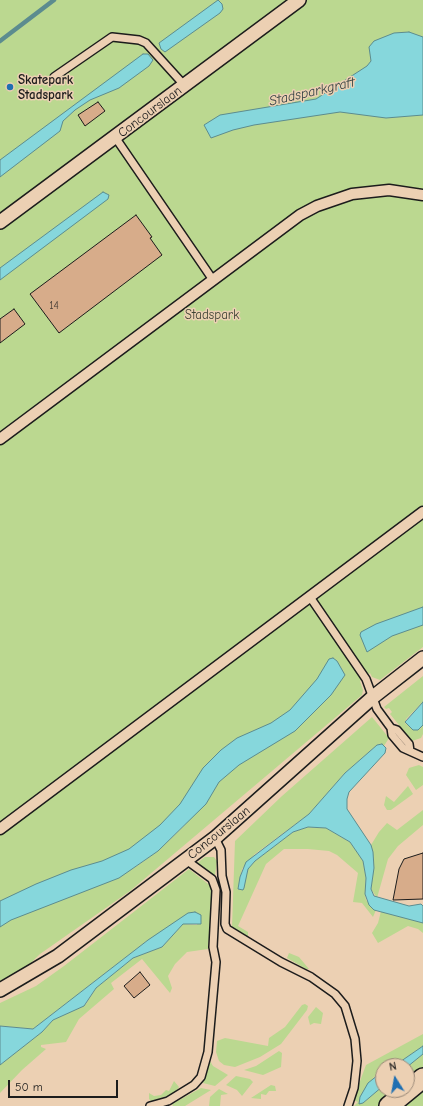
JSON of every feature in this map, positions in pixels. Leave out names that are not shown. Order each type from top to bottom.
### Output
[{"type":"main road","points":[[389,1106],[423,1078]]},
{"type":"street","name":"Concourslaan","points":[[0,222],[300,0]]},
{"type":"street","points":[[0,439],[300,215],[328,201],[352,194],[370,191],[389,190],[423,195]]},
{"type":"street","points":[[0,829],[423,512]]},
{"type":"street","name":"Concourslaan","points":[[0,990],[58,956],[215,838],[373,697],[423,658]]},
{"type":"lane","points":[[54,78],[112,37],[139,40],[146,43],[185,86]]},
{"type":"lane","points":[[115,137],[213,280]]},
{"type":"lane","points":[[310,597],[366,679],[377,709],[391,728],[398,730],[406,741],[410,751],[423,757]]},
{"type":"lane","points":[[215,838],[221,850],[222,876],[226,892],[225,924],[227,929],[281,962],[311,976],[335,994],[345,1006],[358,1061],[354,1088],[348,1106]]},
{"type":"lane","points":[[150,1106],[168,1101],[194,1085],[201,1077],[208,1052],[216,962],[212,947],[216,890],[212,879],[186,860]]},
{"type":"green space","name":"Stadspark","points":[[0,0],[423,0],[423,647],[380,680],[372,677],[370,673],[360,681],[363,690],[362,695],[130,891],[40,954],[0,993]],"holes":[[[187,823],[158,851],[131,870]]]},
{"type":"green space","points":[[423,676],[423,702],[406,719],[405,723],[413,730],[420,729],[423,725],[423,734],[421,738],[412,741],[390,714],[392,712],[389,708],[386,709],[384,707]]},
{"type":"green space","points":[[372,717],[389,738],[384,746],[381,744],[377,745],[345,773],[309,814],[255,854],[242,869],[238,889],[248,869],[255,861],[293,832],[308,827],[326,828],[350,842],[363,861],[366,878],[366,900],[376,910],[373,917],[362,903],[353,902],[358,873],[337,855],[329,851],[284,849],[266,864],[238,926],[248,932],[248,938],[232,927],[235,841],[282,796]]},
{"type":"green space","points":[[419,765],[423,767],[423,785],[416,790],[406,775],[409,768]]},
{"type":"green space","points":[[408,786],[413,794],[391,810],[387,810],[384,805],[386,796],[394,802]]},
{"type":"green space","points":[[423,810],[423,825],[398,846],[388,859],[377,898],[371,889],[374,861],[371,845],[387,823],[397,830]]},
{"type":"green space","points":[[205,857],[214,857],[217,861],[215,875],[212,876],[196,864]]},
{"type":"green space","points":[[189,869],[212,887],[213,899],[208,949],[187,952],[175,964],[168,976],[172,988],[170,993],[142,959],[111,983],[114,989],[79,1019],[66,1042],[41,1045],[41,1047],[46,1049],[22,1070],[0,1093],[0,1065],[42,1032],[53,1020],[86,1004],[96,988],[133,958],[162,947],[183,924],[197,925],[200,915],[148,940],[33,1029],[0,1026],[0,1003],[36,986]]},
{"type":"green space","points":[[381,911],[423,923],[423,933],[418,929],[408,926],[378,943],[372,933],[378,923]]},
{"type":"green space","points":[[289,953],[299,957],[309,969],[306,969],[287,958]]},
{"type":"green space","points":[[305,1004],[308,1006],[307,1010],[281,1044],[260,1057],[235,1067],[224,1065],[219,1061],[216,1052],[217,1041],[225,1038],[268,1046],[269,1038],[285,1027],[302,1005]]},
{"type":"green space","points":[[316,1007],[323,1013],[321,1024],[314,1023],[310,1025],[308,1017]]},
{"type":"green space","points":[[423,1034],[423,1046],[406,1058],[379,1058]]},
{"type":"green space","points":[[279,1051],[282,1053],[281,1067],[263,1075],[244,1070],[256,1066]]},
{"type":"green space","points":[[423,1054],[423,1071],[415,1078],[415,1060]]},
{"type":"green space","points":[[375,1060],[375,1077],[373,1078],[363,1103],[375,1093],[375,1098],[390,1098],[381,1106],[354,1106],[358,1102],[353,1100],[366,1065]]},
{"type":"green space","points":[[210,1061],[213,1066],[228,1075],[215,1086],[203,1083]]},
{"type":"green space","points":[[236,1076],[250,1079],[253,1082],[242,1096],[237,1090],[226,1085]]},
{"type":"green space","points":[[174,1081],[179,1087],[174,1094],[151,1101],[149,1099],[149,1093],[154,1096],[161,1095],[166,1090],[169,1091]]},
{"type":"green space","points":[[423,1084],[423,1106],[397,1106],[406,1098],[415,1098],[415,1091]]},
{"type":"green space","points":[[271,1085],[275,1086],[276,1091],[269,1091],[266,1095],[261,1094],[261,1099],[251,1098]]},
{"type":"green space","points":[[201,1088],[211,1090],[185,1106],[173,1106],[172,1104]]},
{"type":"green space","points":[[219,1089],[228,1094],[221,1095],[220,1106],[209,1106],[210,1097]]},
{"type":"water","points":[[218,0],[222,4],[223,9],[220,13],[165,52],[161,49],[159,43]]},
{"type":"water","points":[[409,32],[423,37],[423,115],[386,118],[340,112],[254,125],[233,130],[211,138],[204,125],[220,115],[316,99],[367,66],[371,61],[369,47],[374,41],[394,33]]},
{"type":"water","points":[[143,54],[148,54],[153,60],[149,66],[119,88],[90,100],[75,110],[63,121],[60,131],[0,177],[0,160]]},
{"type":"water","points":[[103,192],[109,195],[108,199],[0,280],[0,268]]},
{"type":"water","points":[[423,607],[423,625],[392,636],[367,652],[360,635],[361,632],[376,624]]},
{"type":"water","points":[[333,658],[337,661],[345,675],[331,695],[295,731],[239,765],[219,782],[206,804],[158,851],[119,878],[11,920],[0,927],[0,901],[36,884],[71,870],[102,861],[129,849],[160,825],[180,804],[203,768],[221,750],[237,738],[271,723],[290,710],[317,679],[329,659]]},
{"type":"water","points":[[423,702],[423,725],[418,730],[413,730],[405,722]]},
{"type":"water","points":[[382,744],[386,748],[385,753],[349,792],[347,809],[371,845],[374,868],[371,889],[374,896],[409,906],[421,904],[423,906],[423,923],[374,910],[369,905],[365,894],[366,878],[363,861],[350,842],[326,828],[308,827],[293,832],[255,861],[248,869],[243,890],[238,889],[240,877],[246,862],[309,814],[345,773],[377,745]]},
{"type":"water","points":[[195,912],[201,915],[201,924],[183,924],[162,947],[133,958],[96,988],[84,1006],[53,1020],[42,1032],[0,1065],[0,1026],[33,1029],[148,940],[188,913]]},
{"type":"water","points":[[423,1046],[423,1054],[415,1060],[415,1058],[406,1058]]},
{"type":"water","points":[[375,1077],[375,1093],[363,1103],[359,1104],[360,1097],[368,1083]]},
{"type":"building","points":[[98,102],[105,111],[85,126],[78,115]]},
{"type":"building","points":[[136,215],[152,237],[150,238],[162,255],[59,333],[30,294]]},
{"type":"building","points":[[14,309],[25,324],[0,343],[0,319]]},
{"type":"building","points":[[423,853],[423,899],[393,900],[399,869],[404,859]]},
{"type":"building","points":[[140,972],[150,985],[134,998],[124,986]]},
{"type":"waterway","points":[[0,41],[54,0]]},
{"type":"place","name":"Skatepark Stadspark","points":[[10,87]]},
{"type":"water label","name":"Stadsparkgraft","points":[[312,92]]}]
